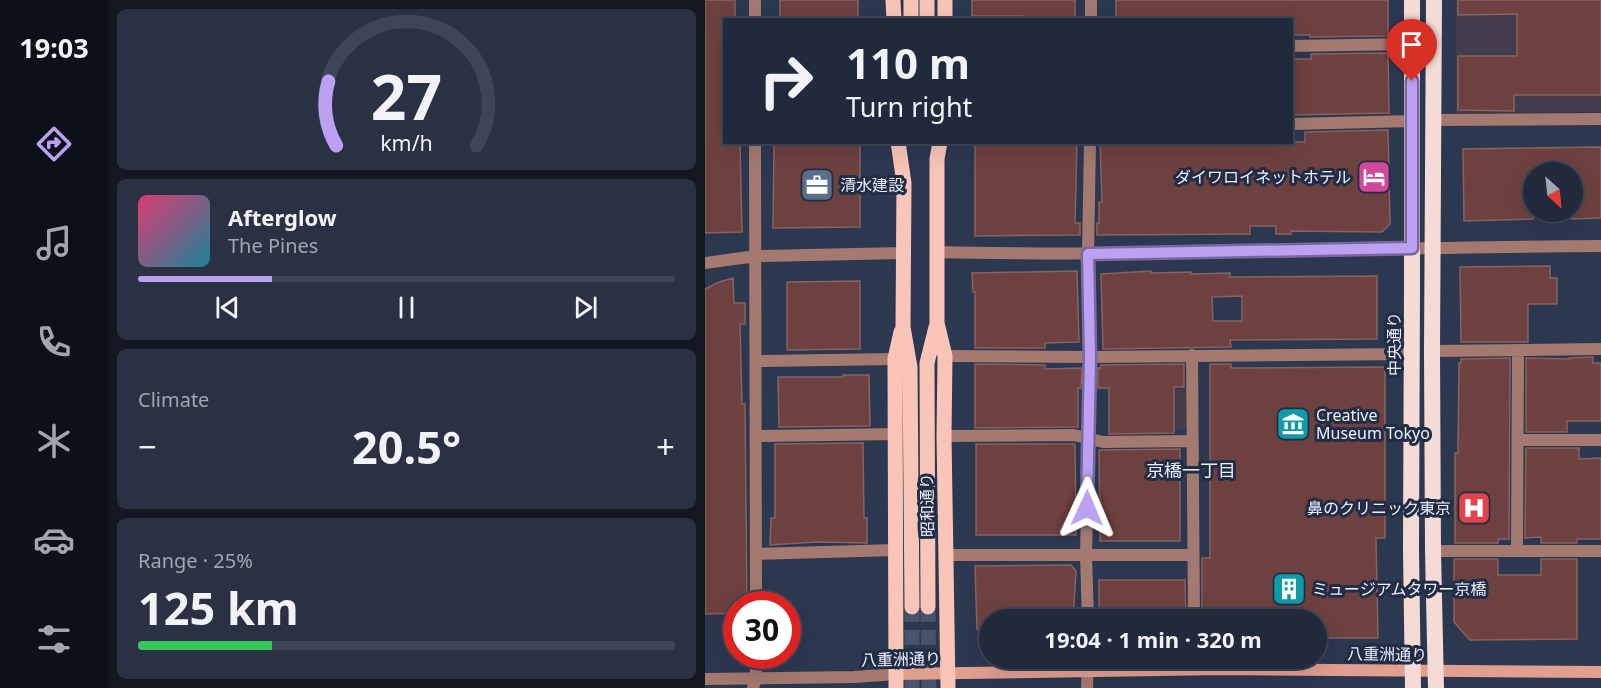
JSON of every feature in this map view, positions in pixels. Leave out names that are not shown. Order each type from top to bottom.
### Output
[{"type":"highway","name":"中央通り","points":[[1411,0],[1413,688]]},
{"type":"highway","points":[[1434,0],[1432,351],[1436,680]]},
{"type":"main road","points":[[893,0],[894,18]]},
{"type":"main road","points":[[911,0],[911,18]]},
{"type":"main road","points":[[927,0],[927,18]]},
{"type":"main road","points":[[945,0],[945,18]]},
{"type":"main road","name":"昭和通り","points":[[898,144],[904,183]]},
{"type":"main road","name":"昭和通り","points":[[910,144],[904,183],[903,327],[910,367],[912,607]]},
{"type":"main road","name":"昭和通り","points":[[933,144],[937,159]]},
{"type":"main road","name":"昭和通り","points":[[940,144],[937,159],[937,322],[945,356],[945,555],[948,681]]},
{"type":"main road","name":"昭和通り","points":[[928,608],[927,363],[937,322]]},
{"type":"main road","name":"昭和通り","points":[[896,681],[895,359],[903,327]]},
{"type":"main road","name":"八重洲通り","points":[[1327,668],[1413,671],[1436,680],[1601,672]]},
{"type":"main road","name":"八重洲通り","points":[[896,681],[948,681],[1127,669]]},
{"type":"street","points":[[755,0],[755,18]]},
{"type":"street","points":[[1091,0],[1091,18]]},
{"type":"street","points":[[1293,46],[1411,44]]},
{"type":"street","points":[[1433,120],[1601,119]]},
{"type":"street","points":[[1293,123],[1412,121]]},
{"type":"street","points":[[755,144],[756,591]]},
{"type":"street","points":[[1088,609],[1086,555],[1090,357],[1088,254],[1090,144]]},
{"type":"street","points":[[936,252],[1088,254],[1601,246]]},
{"type":"street","points":[[705,263],[756,256],[903,253]]},
{"type":"street","points":[[1432,351],[1601,349]]},
{"type":"street","points":[[1517,551],[1518,350]]},
{"type":"street","points":[[945,356],[1412,354]]},
{"type":"street","points":[[1192,356],[1194,609]]},
{"type":"street","points":[[756,361],[895,359]]},
{"type":"street","points":[[756,436],[895,434]]},
{"type":"street","points":[[944,436],[1074,435],[1103,442],[1192,441]]},
{"type":"street","points":[[1518,440],[1601,440]]},
{"type":"street","points":[[756,554],[896,550]]},
{"type":"street","points":[[1433,551],[1601,551]]},
{"type":"street","points":[[945,555],[1193,555]]},
{"type":"street","points":[[1087,669],[1087,688]]},
{"type":"street","name":"八重洲通り","points":[[705,679],[754,683],[896,681]]},
{"type":"shaded area","points":[[1456,0],[1601,0],[1601,112],[1456,113]]},
{"type":"shaded area","points":[[1175,389],[1186,389],[1186,429],[1175,429]]},
{"type":"building","points":[[705,0],[735,0],[735,18],[723,18],[723,144],[740,144],[742,232],[705,233]]},
{"type":"building","points":[[780,0],[858,0],[858,18],[780,18]]},
{"type":"building","points":[[972,0],[1075,0],[1075,18],[972,16]]},
{"type":"building","points":[[1116,0],[1388,0],[1388,36],[1310,37],[1310,35],[1293,35],[1293,18],[1116,18]]},
{"type":"building","points":[[1458,0],[1601,0],[1601,95],[1514,95],[1514,111],[1458,110],[1458,56],[1517,56],[1517,14],[1458,15]]},
{"type":"building","points":[[1388,53],[1389,113],[1293,115],[1293,59],[1311,59],[1311,54]]},
{"type":"building","points":[[1388,130],[1390,224],[1382,232],[1291,231],[1291,234],[1276,234],[1276,226],[1250,226],[1250,234],[1097,235],[1099,202],[1102,202],[1100,144],[1293,144],[1293,142],[1305,142],[1305,132]]},
{"type":"building","name":"清水建設","points":[[774,144],[860,144],[860,227],[773,228]]},
{"type":"building","points":[[975,144],[1077,144],[1075,223],[1080,223],[1080,235],[975,236]]},
{"type":"building","points":[[1601,147],[1601,218],[1583,219],[1583,162],[1523,162],[1523,219],[1464,221],[1463,149]]},
{"type":"building","points":[[1550,266],[1550,278],[1557,278],[1557,304],[1528,304],[1528,342],[1461,342],[1460,267]]},
{"type":"building","points":[[1077,271],[1079,342],[1045,343],[1045,348],[975,348],[975,292],[973,292],[972,273]]},
{"type":"building","points":[[1151,271],[1151,273],[1230,273],[1230,277],[1377,276],[1377,339],[1230,340],[1231,347],[1103,349],[1101,274]],"holes":[[[1242,296],[1242,321],[1213,321],[1212,297]]]},
{"type":"building","points":[[733,278],[734,303],[745,303],[745,324],[740,324],[742,404],[745,404],[747,591],[723,591],[723,613],[705,614],[705,289]]},
{"type":"building","points":[[860,281],[860,349],[787,350],[787,282]]},
{"type":"building","points":[[1593,357],[1593,363],[1601,363],[1601,421],[1567,421],[1567,432],[1526,432],[1526,358]]},
{"type":"building","points":[[1510,358],[1509,539],[1498,539],[1498,543],[1455,543],[1455,453],[1458,453],[1459,363],[1461,359]]},
{"type":"building","points":[[975,364],[1045,365],[1045,369],[1082,368],[1081,388],[1078,388],[1078,427],[975,428]]},
{"type":"building","points":[[1184,364],[1184,387],[1174,387],[1174,433],[1109,434],[1109,388],[1098,388],[1098,368],[1101,368],[1101,365]]},
{"type":"building","points":[[1210,364],[1231,364],[1231,368],[1385,367],[1385,538],[1376,538],[1378,638],[1327,638],[1327,609],[1202,609],[1202,558],[1210,558]]},
{"type":"building","points":[[843,375],[869,375],[870,426],[779,427],[778,377],[843,377]]},
{"type":"building","points":[[863,443],[864,518],[867,518],[867,543],[816,542],[770,545],[771,518],[775,518],[775,444]]},
{"type":"building","points":[[976,444],[1075,444],[1076,535],[976,535]]},
{"type":"building","points":[[1526,448],[1579,448],[1579,459],[1601,458],[1601,539],[1577,539],[1577,543],[1541,543],[1541,537],[1525,538]]},
{"type":"building","points":[[1180,449],[1180,541],[1100,541],[1099,450]]},
{"type":"building","points":[[1454,559],[1498,559],[1498,575],[1541,575],[1541,559],[1577,559],[1577,639],[1470,640],[1454,622]]},
{"type":"building","points":[[1071,565],[1076,571],[1074,609],[979,609],[979,631],[977,629],[975,566]]},
{"type":"building","points":[[1099,580],[1185,580],[1186,609],[1099,609]]},
{"type":"tunnel","points":[[912,607],[912,688]]},
{"type":"tunnel","points":[[928,607],[929,688]]},
{"type":"place","name":"ダイワロイネットホテル","points":[[1374,177]]},
{"type":"place","name":"清水建設","points":[[817,185]]},
{"type":"place","name":"Creative Museum Tokyo","points":[[1293,424]]},
{"type":"place","name":"鼻のクリニック東京","points":[[1474,508]]},
{"type":"place","name":"ミュージアムタワー京橋","points":[[1289,589]]},
{"type":"district","name":"京橋一丁目","points":[[1191,471]]},
{"type":"route","points":[[1087,508],[1090,357],[1088,254],[1412,248],[1412,81]]}]
